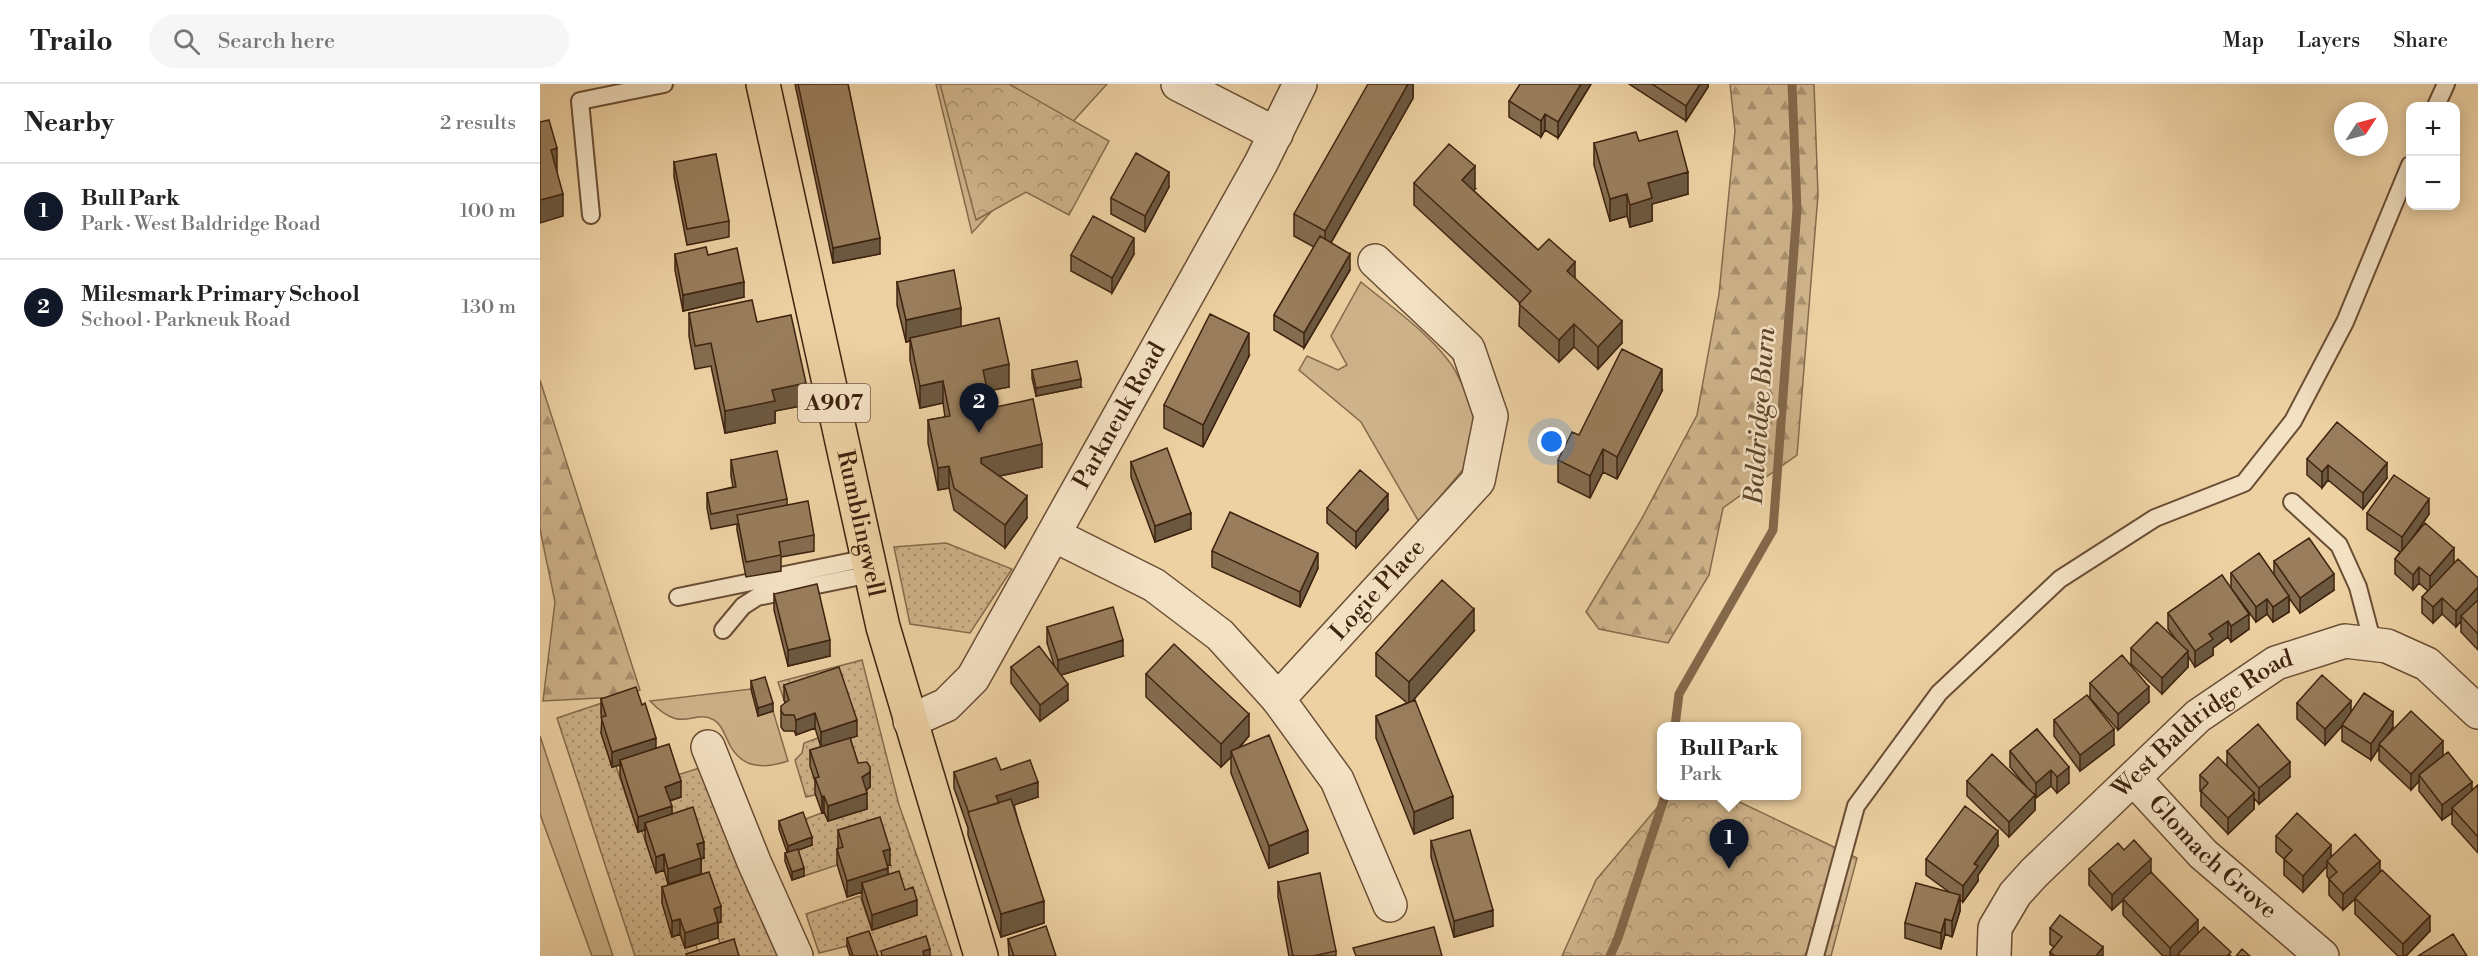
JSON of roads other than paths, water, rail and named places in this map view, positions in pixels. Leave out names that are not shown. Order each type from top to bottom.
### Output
[{"type":"main road","name":"Rumblingwell","points":[[763,84],[869,566],[910,721],[981,956]]},
{"type":"street","points":[[1178,84],[1276,134]]},
{"type":"street","name":"Parkneuk Road","points":[[910,721],[946,705],[973,678],[1276,134],[1300,84]]},
{"type":"street","name":"Logie Place","points":[[1278,699],[1478,481],[1491,416],[1468,349],[1375,261]]},
{"type":"street","points":[[1054,535],[1154,585],[1220,635],[1278,699],[1337,780],[1390,905]]},
{"type":"street","name":"West Baldridge Road","points":[[1994,956],[1995,928],[2015,894],[2034,873],[2198,716],[2276,663],[2345,641],[2387,646],[2427,664],[2478,712]]},
{"type":"street","points":[[708,747],[754,862],[796,956]]},
{"type":"street","name":"Glomach Grove","points":[[2134,779],[2203,854],[2322,956]]},
{"type":"lane","points":[[591,215],[580,100],[664,84]]},
{"type":"lane","points":[[2438,102],[2446,84]]},
{"type":"lane","points":[[1815,956],[1856,806],[1939,693],[2060,579],[2155,518],[2244,483],[2293,421],[2345,322],[2406,175]]},
{"type":"lane","points":[[2292,502],[2339,545],[2358,587],[2373,644]]},
{"type":"lane","points":[[678,597],[869,566]]},
{"type":"lane","points":[[723,630],[743,606],[757,597],[869,566]]},
{"type":"waterway","name":"Baldridge Burn","points":[[1676,722],[1679,694],[1773,530],[1797,209],[1792,84]]},
{"type":"waterway","name":"Baldridge Burn","points":[[1610,956],[1664,800]]},
{"type":"place","name":"Milesmark Primary School","points":[[979,433]]},
{"type":"place","name":"Bull Park","points":[[1729,869]]}]
